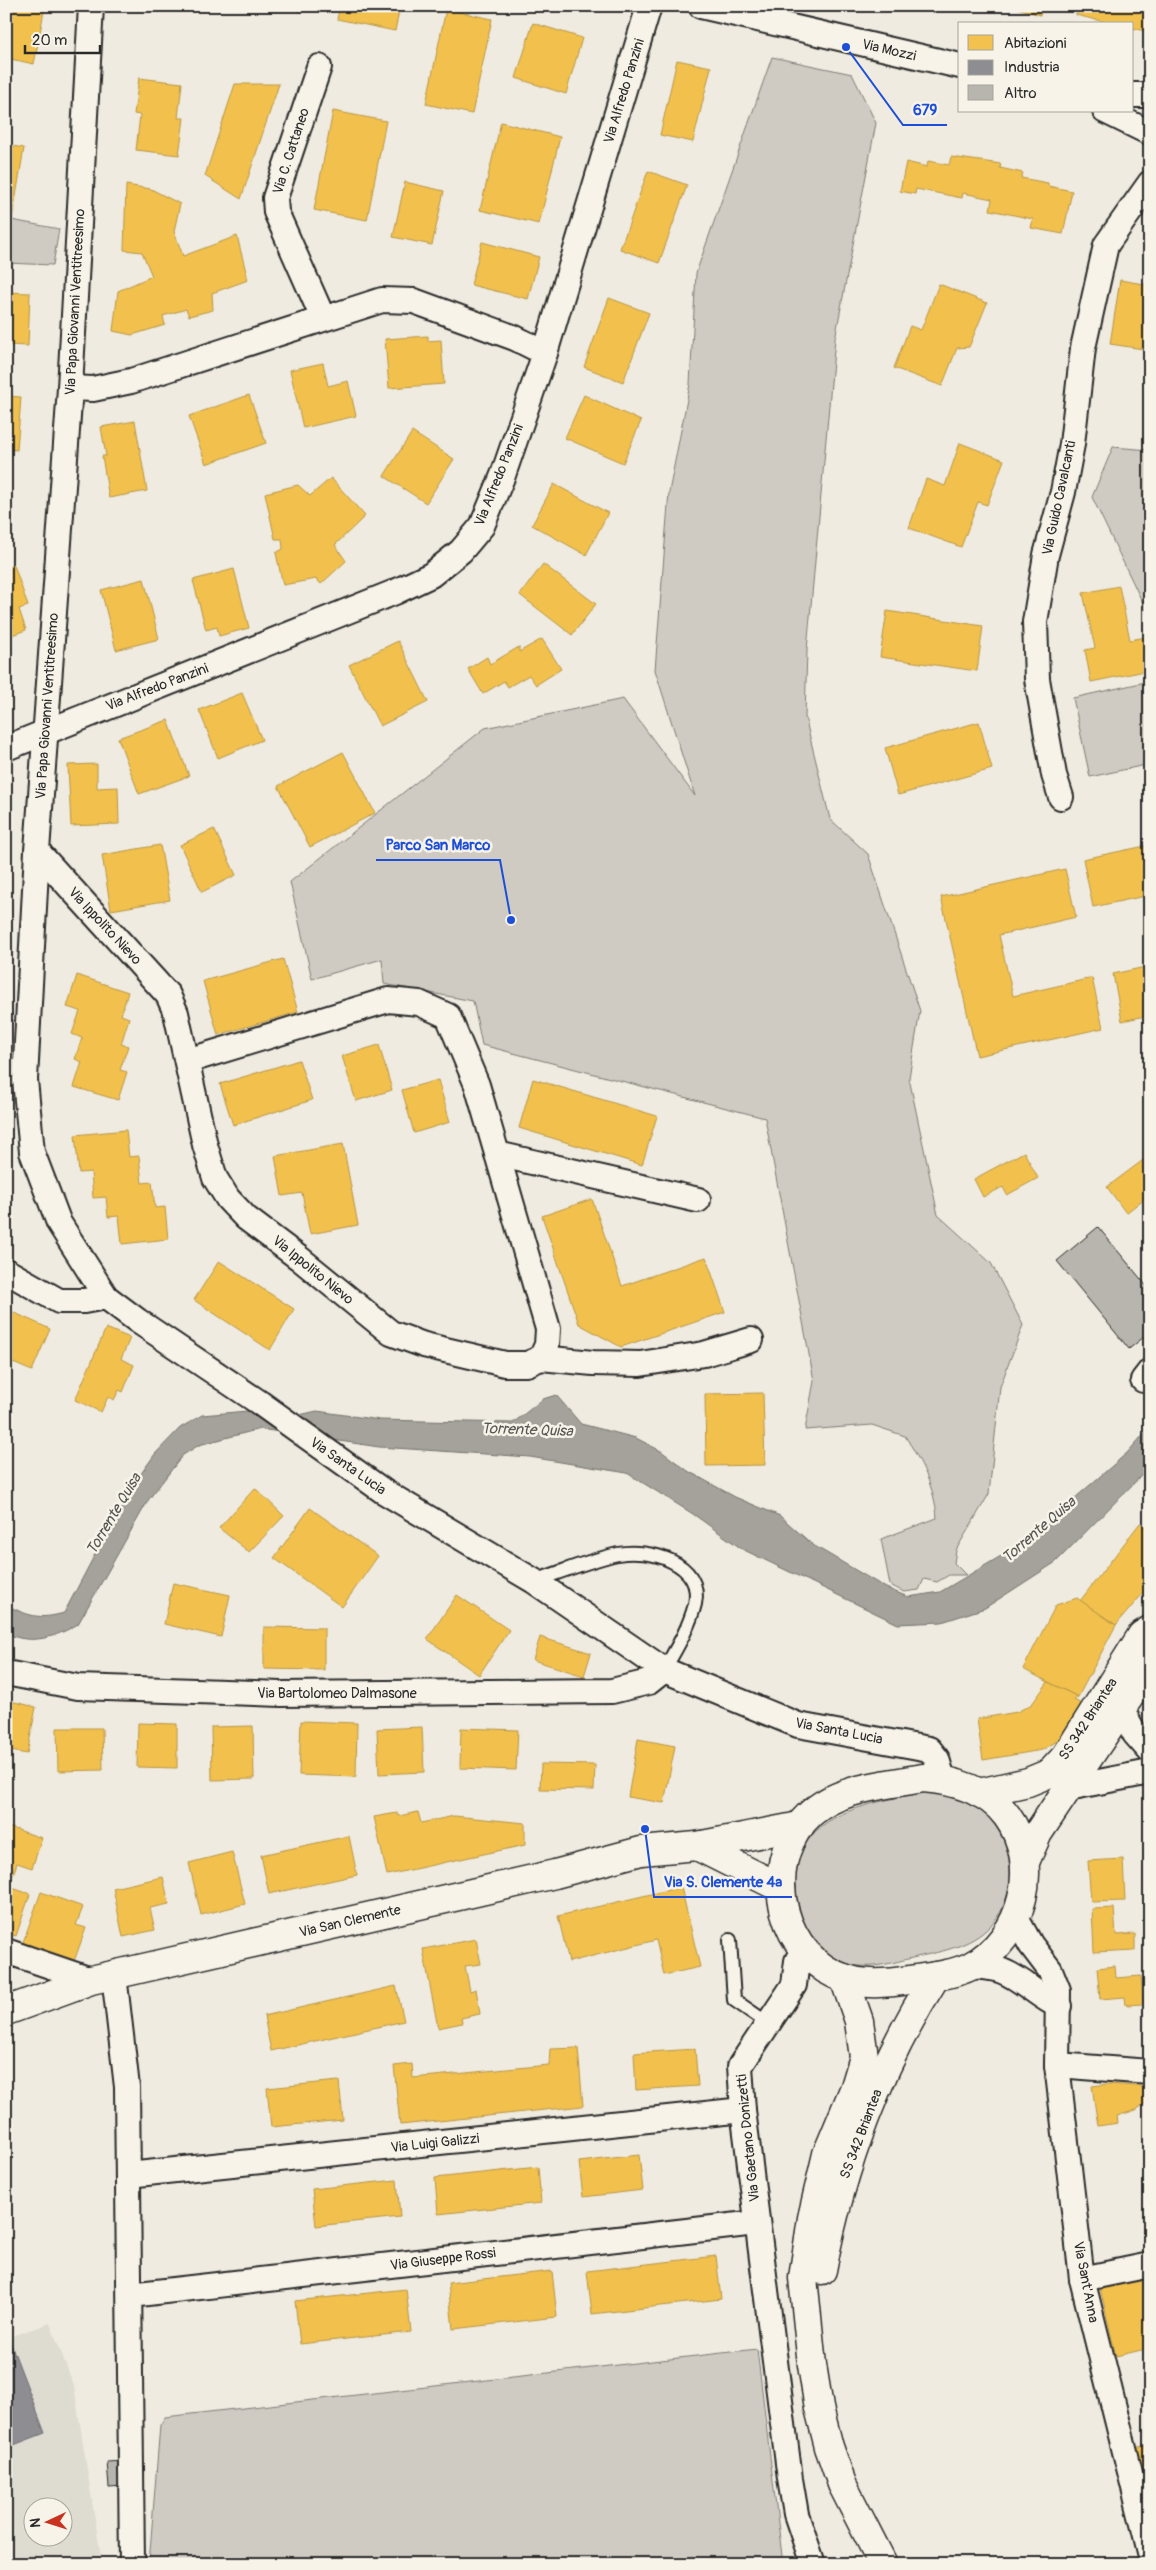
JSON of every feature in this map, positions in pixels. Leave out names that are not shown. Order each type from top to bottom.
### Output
[{"type":"main road","name":"SS 342 Briantea","points":[[979,1793],[1028,1782],[1050,1772],[1066,1756],[1142,1635],[1150,1630]]},
{"type":"main road","name":"SS 342 Briantea","points":[[1025,1862],[1038,1833],[1150,1666]]},
{"type":"main road","points":[[924,1778],[943,1780],[979,1793],[994,1803],[1006,1815],[1017,1832],[1025,1862],[1024,1894],[1016,1918],[998,1945],[971,1966],[936,1976],[882,1984],[863,1983],[844,1978],[827,1970],[803,1951],[789,1928],[782,1908],[781,1888],[787,1850],[800,1826],[822,1805],[840,1796],[924,1778]]},
{"type":"main road","name":"Via San Clemente","points":[[6,2011],[103,1978],[556,1874],[641,1851],[697,1846],[800,1826]]},
{"type":"main road","points":[[697,1846],[781,1888]]},
{"type":"main road","name":"SS 342 Briantea","points":[[810,2333],[826,2246],[845,2170],[910,2017],[936,1976]]},
{"type":"main road","name":"SS 342 Briantea","points":[[844,1978],[859,2021],[864,2057],[855,2087],[827,2154],[812,2218],[802,2278],[810,2333],[812,2365],[819,2408],[829,2447],[842,2484],[883,2564]]},
{"type":"street","name":"Via Alfredo Panzini","points":[[6,748],[299,631],[431,575],[461,551],[482,526],[503,475],[545,353],[650,6]]},
{"type":"street","name":"Via Mozzi","points":[[701,6],[958,66]]},
{"type":"street","name":"Via Papa Giovanni Ventitreesimo","points":[[93,11],[70,388],[37,851],[25,1080],[32,1152],[59,1223],[106,1297],[168,1339]]},
{"type":"street","name":"Via C. Cattaneo","points":[[319,67],[275,198],[276,212],[323,318]]},
{"type":"street","points":[[1134,95],[1150,95]]},
{"type":"street","points":[[1107,112],[1150,133]]},
{"type":"street","name":"Via Guido Cavalcanti","points":[[1061,797],[1054,775],[1037,679],[1035,622],[1046,554],[1063,492],[1072,444],[1083,348],[1106,245],[1150,183]]},
{"type":"street","points":[[70,388],[93,389],[131,381],[382,300],[414,301],[515,338],[545,353]]},
{"type":"street","name":"Via Ippolito Nievo","points":[[37,851],[168,995],[176,1013],[215,1178],[228,1199],[246,1218],[299,1258],[391,1333],[424,1345],[505,1364],[527,1364],[541,1358],[593,1363],[640,1364],[704,1354],[751,1340]]},
{"type":"street","points":[[186,1061],[388,1000],[419,1003],[448,1016],[477,1085],[548,1329],[547,1345],[541,1358]]},
{"type":"street","points":[[497,1154],[698,1200]]},
{"type":"street","points":[[6,1271],[59,1300],[84,1301],[106,1297]]},
{"type":"street","name":"Via Santa Lucia","points":[[168,1339],[383,1491],[534,1582],[664,1670],[798,1725],[929,1749],[938,1759],[943,1780]]},
{"type":"street","name":"Via Bartolomeo Dalmasone","points":[[6,1673],[78,1687],[280,1694],[612,1691],[649,1682],[664,1670]]},
{"type":"street","points":[[1122,1710],[1135,1734],[1150,1750]]},
{"type":"street","points":[[1068,1788],[1150,1772]]},
{"type":"street","name":"Via Sant'Anna","points":[[1016,1918],[1031,1946],[1050,1970],[1058,1990],[1057,2065],[1082,2279],[1150,2552]]},
{"type":"street","points":[[6,1951],[103,1978],[126,2087],[132,2564]]},
{"type":"street","name":"Via Gaetano Donizetti","points":[[803,1951],[797,1961],[794,1985],[770,2024],[740,2066],[756,2223],[794,2505],[813,2564]]},
{"type":"street","points":[[971,1966],[1001,1970],[1022,1982],[1044,1999],[1059,2006]]},
{"type":"street","points":[[1057,2065],[1150,2072]]},
{"type":"street","name":"Via Luigi Galizzi","points":[[128,2175],[743,2110]]},
{"type":"street","name":"Via Giuseppe Rossi","points":[[130,2295],[756,2223]]},
{"type":"street","points":[[1082,2279],[1150,2265]]},
{"type":"lane","points":[[534,1582],[619,1554],[642,1552],[660,1555],[675,1563],[686,1573],[695,1587],[695,1602],[684,1635],[664,1670]]},
{"type":"lane","points":[[730,1940],[734,2000],[770,2024]]},
{"type":"shaded area","points":[[772,57],[852,74],[876,123],[835,339],[807,650],[805,717],[830,819],[868,854],[920,1011],[909,1078],[938,1215],[991,1263],[1023,1325],[1000,1387],[989,1494],[956,1550],[954,1563],[966,1575],[949,1575],[937,1582],[924,1579],[919,1590],[904,1592],[890,1585],[881,1539],[937,1518],[930,1485],[922,1465],[905,1436],[872,1425],[805,1430],[814,1381],[765,1118],[482,1045],[473,1001],[384,984],[382,959],[312,979],[290,882],[485,728],[623,699],[695,796],[655,670],[669,492],[690,384],[696,273]]},
{"type":"shaded area","points":[[6,219],[59,229],[53,265],[6,263]]},
{"type":"shaded area","points":[[1113,447],[1150,450],[1150,618],[1092,497]]},
{"type":"shaded area","points":[[1150,681],[1150,764],[1090,777],[1073,698]]},
{"type":"shaded area","points":[[920,1792],[937,1793],[965,1800],[982,1810],[995,1824],[1004,1841],[1009,1859],[1010,1878],[1006,1897],[999,1915],[978,1936],[961,1945],[942,1951],[877,1966],[851,1965],[842,1962],[824,1952],[810,1939],[801,1922],[795,1903],[794,1883],[797,1864],[805,1846],[817,1830],[839,1815],[866,1805]]},
{"type":"shaded area","points":[[50,2323],[74,2386],[102,2564],[6,2564],[6,2331],[9,2337]]},
{"type":"shaded area","points":[[757,2349],[783,2564],[149,2564],[160,2425],[165,2417]]},
{"type":"water","name":"Torrente Quisa","points":[[556,1395],[581,1424],[636,1438],[661,1451],[688,1471],[735,1497],[780,1516],[813,1545],[886,1588],[908,1597],[940,1592],[1023,1543],[1127,1453],[1150,1427],[1150,1467],[1056,1562],[985,1608],[942,1622],[898,1624],[742,1549],[693,1514],[627,1473],[530,1457],[379,1447],[260,1429],[199,1445],[183,1455],[149,1499],[78,1624],[61,1633],[43,1638],[25,1639],[6,1633],[6,1605],[34,1616],[64,1613],[128,1492],[155,1454],[180,1428],[202,1415],[247,1411],[295,1416],[317,1411],[380,1420],[513,1423],[543,1399]]},
{"type":"building: Abitazioni","points":[[6,6],[45,6],[34,64],[6,58]]},
{"type":"building: Abitazioni","points":[[279,6],[302,6],[301,12]]},
{"type":"building: Abitazioni","points":[[340,6],[400,6],[395,31],[337,19]]},
{"type":"building: Abitazioni","points":[[1011,6],[1042,6],[1040,15]]},
{"type":"building: Abitazioni","points":[[1078,6],[1150,6],[1150,32],[1134,28],[1134,22],[1105,22],[1076,15]]},
{"type":"building: Abitazioni","points":[[446,9],[492,19],[472,114],[426,104]]},
{"type":"building: Abitazioni","points":[[533,23],[582,38],[566,94],[516,78]]},
{"type":"building: Abitazioni","points":[[677,60],[711,67],[693,142],[660,135]]},
{"type":"building: Abitazioni","points":[[139,78],[182,83],[178,118],[184,118],[179,155],[136,150],[140,115],[134,114]]},
{"type":"building: Abitazioni","points":[[235,84],[279,84],[241,199],[205,176]]},
{"type":"building: Abitazioni","points":[[333,111],[386,121],[367,220],[314,210]]},
{"type":"building: Abitazioni","points":[[501,122],[560,137],[539,224],[480,210]]},
{"type":"building: Abitazioni","points":[[6,145],[24,148],[12,220],[6,219]]},
{"type":"building: Abitazioni","points":[[951,157],[1001,164],[1000,168],[1023,173],[1021,178],[1048,183],[1048,186],[1072,191],[1063,234],[1031,228],[1033,219],[990,210],[992,199],[963,193],[962,198],[916,189],[915,194],[900,191],[906,162],[927,167],[928,161],[949,165]]},
{"type":"building: Abitazioni","points":[[648,171],[687,185],[659,263],[620,249]]},
{"type":"building: Abitazioni","points":[[405,182],[444,191],[432,245],[393,237]]},
{"type":"building: Abitazioni","points":[[126,185],[151,189],[180,204],[174,231],[183,256],[237,236],[248,280],[212,293],[213,310],[189,316],[186,309],[163,316],[165,325],[132,335],[113,331],[118,291],[152,276],[142,252],[124,250]]},
{"type":"building: Abitazioni","points":[[482,242],[539,257],[528,299],[471,285]]},
{"type":"building: Abitazioni","points":[[1120,280],[1150,285],[1150,350],[1110,344]]},
{"type":"building: Abitazioni","points":[[939,284],[987,303],[969,347],[957,348],[942,386],[894,368],[910,326],[921,330]]},
{"type":"building: Abitazioni","points":[[6,292],[30,293],[28,346],[6,345]]},
{"type":"building: Abitazioni","points":[[609,298],[649,313],[623,382],[584,367]]},
{"type":"building: Abitazioni","points":[[428,336],[428,341],[441,340],[444,384],[389,388],[385,339]]},
{"type":"building: Abitazioni","points":[[323,363],[328,386],[348,381],[356,416],[303,428],[290,370]]},
{"type":"building: Abitazioni","points":[[249,395],[266,443],[206,464],[189,416]]},
{"type":"building: Abitazioni","points":[[584,395],[641,421],[623,463],[565,438]]},
{"type":"building: Abitazioni","points":[[6,396],[21,397],[17,450],[6,449]]},
{"type":"building: Abitazioni","points":[[135,421],[147,491],[109,498],[102,456],[106,456],[101,427]]},
{"type":"building: Abitazioni","points":[[412,432],[454,459],[426,503],[384,476]]},
{"type":"building: Abitazioni","points":[[960,443],[1004,460],[987,505],[978,502],[961,547],[909,528],[926,479],[945,486]]},
{"type":"building: Abitazioni","points":[[331,478],[365,516],[335,545],[346,561],[321,584],[316,579],[283,585],[276,553],[283,549],[282,539],[275,539],[265,493],[298,485],[310,496]]},
{"type":"building: Abitazioni","points":[[554,484],[608,513],[586,555],[532,525]]},
{"type":"building: Abitazioni","points":[[543,564],[596,604],[572,635],[520,595]]},
{"type":"building: Abitazioni","points":[[14,565],[28,606],[19,609],[26,630],[6,637],[6,568]]},
{"type":"building: Abitazioni","points":[[234,569],[249,628],[219,636],[217,627],[206,630],[193,580]]},
{"type":"building: Abitazioni","points":[[144,579],[159,639],[116,650],[101,590]]},
{"type":"building: Abitazioni","points":[[1119,586],[1130,640],[1146,637],[1150,670],[1091,682],[1085,650],[1095,648],[1083,593]]},
{"type":"building: Abitazioni","points":[[887,611],[983,626],[977,671],[880,657]]},
{"type":"building: Abitazioni","points":[[542,639],[561,669],[536,685],[529,675],[508,687],[504,681],[483,694],[468,669],[487,657],[490,664],[519,647],[519,652]]},
{"type":"building: Abitazioni","points":[[398,641],[428,702],[380,726],[349,665]]},
{"type":"building: Abitazioni","points":[[242,693],[262,740],[218,758],[199,710]]},
{"type":"building: Abitazioni","points":[[168,720],[189,776],[139,794],[118,738]]},
{"type":"building: Abitazioni","points":[[979,722],[992,769],[898,795],[885,748]]},
{"type":"building: Abitazioni","points":[[343,752],[375,813],[310,847],[278,786]]},
{"type":"building: Abitazioni","points":[[97,764],[97,788],[118,787],[119,824],[71,826],[68,765]]},
{"type":"building: Abitazioni","points":[[214,829],[236,875],[202,892],[180,845]]},
{"type":"building: Abitazioni","points":[[160,845],[170,900],[111,910],[102,855]]},
{"type":"building: Abitazioni","points":[[1150,845],[1150,895],[1093,907],[1083,859]]},
{"type":"building: Abitazioni","points":[[1065,869],[1076,917],[999,935],[1013,996],[1092,978],[1103,1028],[977,1056],[941,897]]},
{"type":"building: Abitazioni","points":[[283,959],[298,1012],[218,1035],[203,981]]},
{"type":"building: Abitazioni","points":[[1150,966],[1150,1015],[1122,1021],[1113,974]]},
{"type":"building: Abitazioni","points":[[77,975],[128,992],[121,1015],[129,1018],[121,1044],[128,1046],[120,1070],[127,1072],[118,1100],[74,1087],[82,1062],[75,1059],[82,1038],[72,1034],[80,1011],[67,1007]]},
{"type":"building: Abitazioni","points":[[379,1045],[392,1090],[356,1101],[342,1056]]},
{"type":"building: Abitazioni","points":[[299,1060],[312,1100],[233,1125],[220,1084]]},
{"type":"building: Abitazioni","points":[[533,1079],[657,1116],[642,1165],[519,1128]]},
{"type":"building: Abitazioni","points":[[438,1080],[450,1122],[414,1133],[402,1090]]},
{"type":"building: Abitazioni","points":[[126,1130],[129,1157],[139,1156],[142,1183],[152,1182],[155,1208],[165,1207],[168,1239],[122,1244],[119,1216],[108,1217],[106,1197],[93,1198],[91,1172],[79,1173],[75,1135]]},
{"type":"building: Abitazioni","points":[[343,1144],[358,1225],[310,1234],[302,1193],[282,1196],[275,1156]]},
{"type":"building: Abitazioni","points":[[1024,1152],[1038,1178],[1007,1195],[1003,1187],[983,1197],[974,1179]]},
{"type":"building: Abitazioni","points":[[1150,1155],[1150,1194],[1126,1213],[1107,1187]]},
{"type":"building: Abitazioni","points":[[592,1199],[622,1286],[706,1257],[725,1312],[621,1347],[579,1324],[542,1216]]},
{"type":"building: Abitazioni","points":[[219,1261],[294,1309],[270,1350],[194,1300]]},
{"type":"building: Abitazioni","points":[[6,1309],[50,1329],[32,1371],[6,1360]]},
{"type":"building: Abitazioni","points":[[106,1328],[130,1338],[121,1359],[134,1365],[123,1392],[119,1390],[114,1400],[108,1397],[101,1412],[75,1400]]},
{"type":"building: Abitazioni","points":[[763,1393],[765,1465],[706,1466],[705,1394]]},
{"type":"building: Abitazioni","points":[[255,1488],[284,1516],[249,1552],[219,1528]]},
{"type":"building: Abitazioni","points":[[310,1508],[378,1556],[342,1607],[274,1558]]},
{"type":"building: Abitazioni","points":[[1140,1523],[1150,1531],[1150,1585],[1116,1625],[1080,1601]]},
{"type":"building: Abitazioni","points":[[173,1583],[230,1595],[221,1637],[164,1624]]},
{"type":"building: Abitazioni","points":[[457,1595],[509,1630],[479,1675],[427,1639]]},
{"type":"building: Abitazioni","points":[[1077,1598],[1116,1625],[1078,1697],[1023,1669],[1056,1605]]},
{"type":"building: Abitazioni","points":[[264,1627],[324,1628],[324,1670],[264,1669]]},
{"type":"building: Abitazioni","points":[[540,1637],[591,1653],[584,1676],[533,1660]]},
{"type":"building: Abitazioni","points":[[1048,1682],[1078,1697],[1074,1700],[1082,1704],[1059,1740],[1042,1750],[983,1760],[977,1719],[1017,1712],[1032,1704]]},
{"type":"building: Abitazioni","points":[[6,1700],[36,1707],[27,1754],[6,1750]]},
{"type":"building: Abitazioni","points":[[301,1721],[357,1723],[356,1777],[299,1775]]},
{"type":"building: Abitazioni","points":[[138,1723],[177,1724],[177,1768],[137,1767]]},
{"type":"building: Abitazioni","points":[[253,1726],[254,1779],[212,1780],[211,1727]]},
{"type":"building: Abitazioni","points":[[422,1727],[424,1772],[379,1774],[377,1729]]},
{"type":"building: Abitazioni","points":[[57,1728],[102,1728],[103,1770],[58,1771]]},
{"type":"building: Abitazioni","points":[[461,1728],[518,1730],[516,1770],[460,1768]]},
{"type":"building: Abitazioni","points":[[638,1739],[675,1746],[664,1803],[628,1797]]},
{"type":"building: Abitazioni","points":[[541,1764],[595,1765],[594,1790],[540,1789]]},
{"type":"building: Abitazioni","points":[[418,1812],[421,1823],[454,1816],[525,1823],[525,1845],[387,1875],[374,1817],[397,1813],[399,1816]]},
{"type":"building: Abitazioni","points":[[6,1826],[42,1838],[32,1868],[17,1863],[12,1878],[6,1876]]},
{"type":"building: Abitazioni","points":[[349,1836],[357,1875],[269,1894],[261,1855]]},
{"type":"building: Abitazioni","points":[[232,1852],[245,1904],[201,1915],[189,1863]]},
{"type":"building: Abitazioni","points":[[1123,1859],[1125,1901],[1091,1902],[1088,1861]]},
{"type":"building: Abitazioni","points":[[163,1877],[169,1904],[150,1908],[155,1930],[123,1937],[113,1888]]},
{"type":"building: Abitazioni","points":[[6,1886],[30,1894],[16,1936],[6,1933]]},
{"type":"building: Abitazioni","points":[[681,1887],[700,1967],[664,1975],[656,1940],[569,1962],[558,1916]]},
{"type":"building: Abitazioni","points":[[41,1892],[83,1907],[76,1925],[86,1928],[73,1964],[22,1945]]},
{"type":"building: Abitazioni","points":[[1114,1908],[1116,1935],[1135,1934],[1135,1950],[1094,1952],[1092,1909]]},
{"type":"building: Abitazioni","points":[[476,1939],[481,1964],[465,1966],[470,1991],[476,1989],[480,2014],[461,2018],[462,2023],[438,2028],[423,1949]]},
{"type":"building: Abitazioni","points":[[1115,1966],[1116,1978],[1141,1976],[1143,2004],[1126,2005],[1125,1997],[1100,1999],[1097,1968]]},
{"type":"building: Abitazioni","points":[[396,1986],[404,2021],[271,2051],[264,2016]]},
{"type":"building: Abitazioni","points":[[578,2048],[583,2106],[400,2125],[394,2066],[412,2064],[413,2078],[549,2065],[550,2049]]},
{"type":"building: Abitazioni","points":[[695,2049],[698,2086],[636,2090],[634,2053]]},
{"type":"building: Abitazioni","points":[[339,2081],[343,2120],[271,2127],[267,2088]]},
{"type":"building: Abitazioni","points":[[1108,2084],[1149,2087],[1150,2100],[1136,2110],[1117,2116],[1118,2123],[1098,2126],[1092,2086]]},
{"type":"building: Abitazioni","points":[[639,2155],[643,2190],[583,2197],[579,2162]]},
{"type":"building: Abitazioni","points":[[538,2167],[541,2203],[438,2214],[435,2178]]},
{"type":"building: Abitazioni","points":[[397,2180],[400,2217],[316,2226],[312,2189]]},
{"type":"building: Abitazioni","points":[[716,2256],[721,2299],[592,2314],[587,2271]]},
{"type":"building: Abitazioni","points":[[552,2271],[557,2317],[453,2329],[448,2283]]},
{"type":"building: Abitazioni","points":[[1142,2278],[1150,2305],[1150,2348],[1116,2356],[1100,2288]]},
{"type":"building: Abitazioni","points":[[406,2289],[411,2332],[300,2344],[295,2301]]},
{"type":"building: Abitazioni","points":[[1150,2445],[1150,2529],[1133,2448]]},
{"type":"building: Industria","points":[[6,2331],[45,2433],[6,2448]]},
{"type":"building: Altro","points":[[1098,1227],[1150,1290],[1150,1332],[1129,1349],[1057,1261]]},
{"type":"building: Altro","points":[[122,2461],[124,2486],[109,2487],[107,2462]]},
{"type":"place","name":"679","points":[[846,47]]},
{"type":"place","name":"Parco San Marco","points":[[511,920]]},
{"type":"place","name":"Via S. Clemente 4a","points":[[645,1829]]}]
